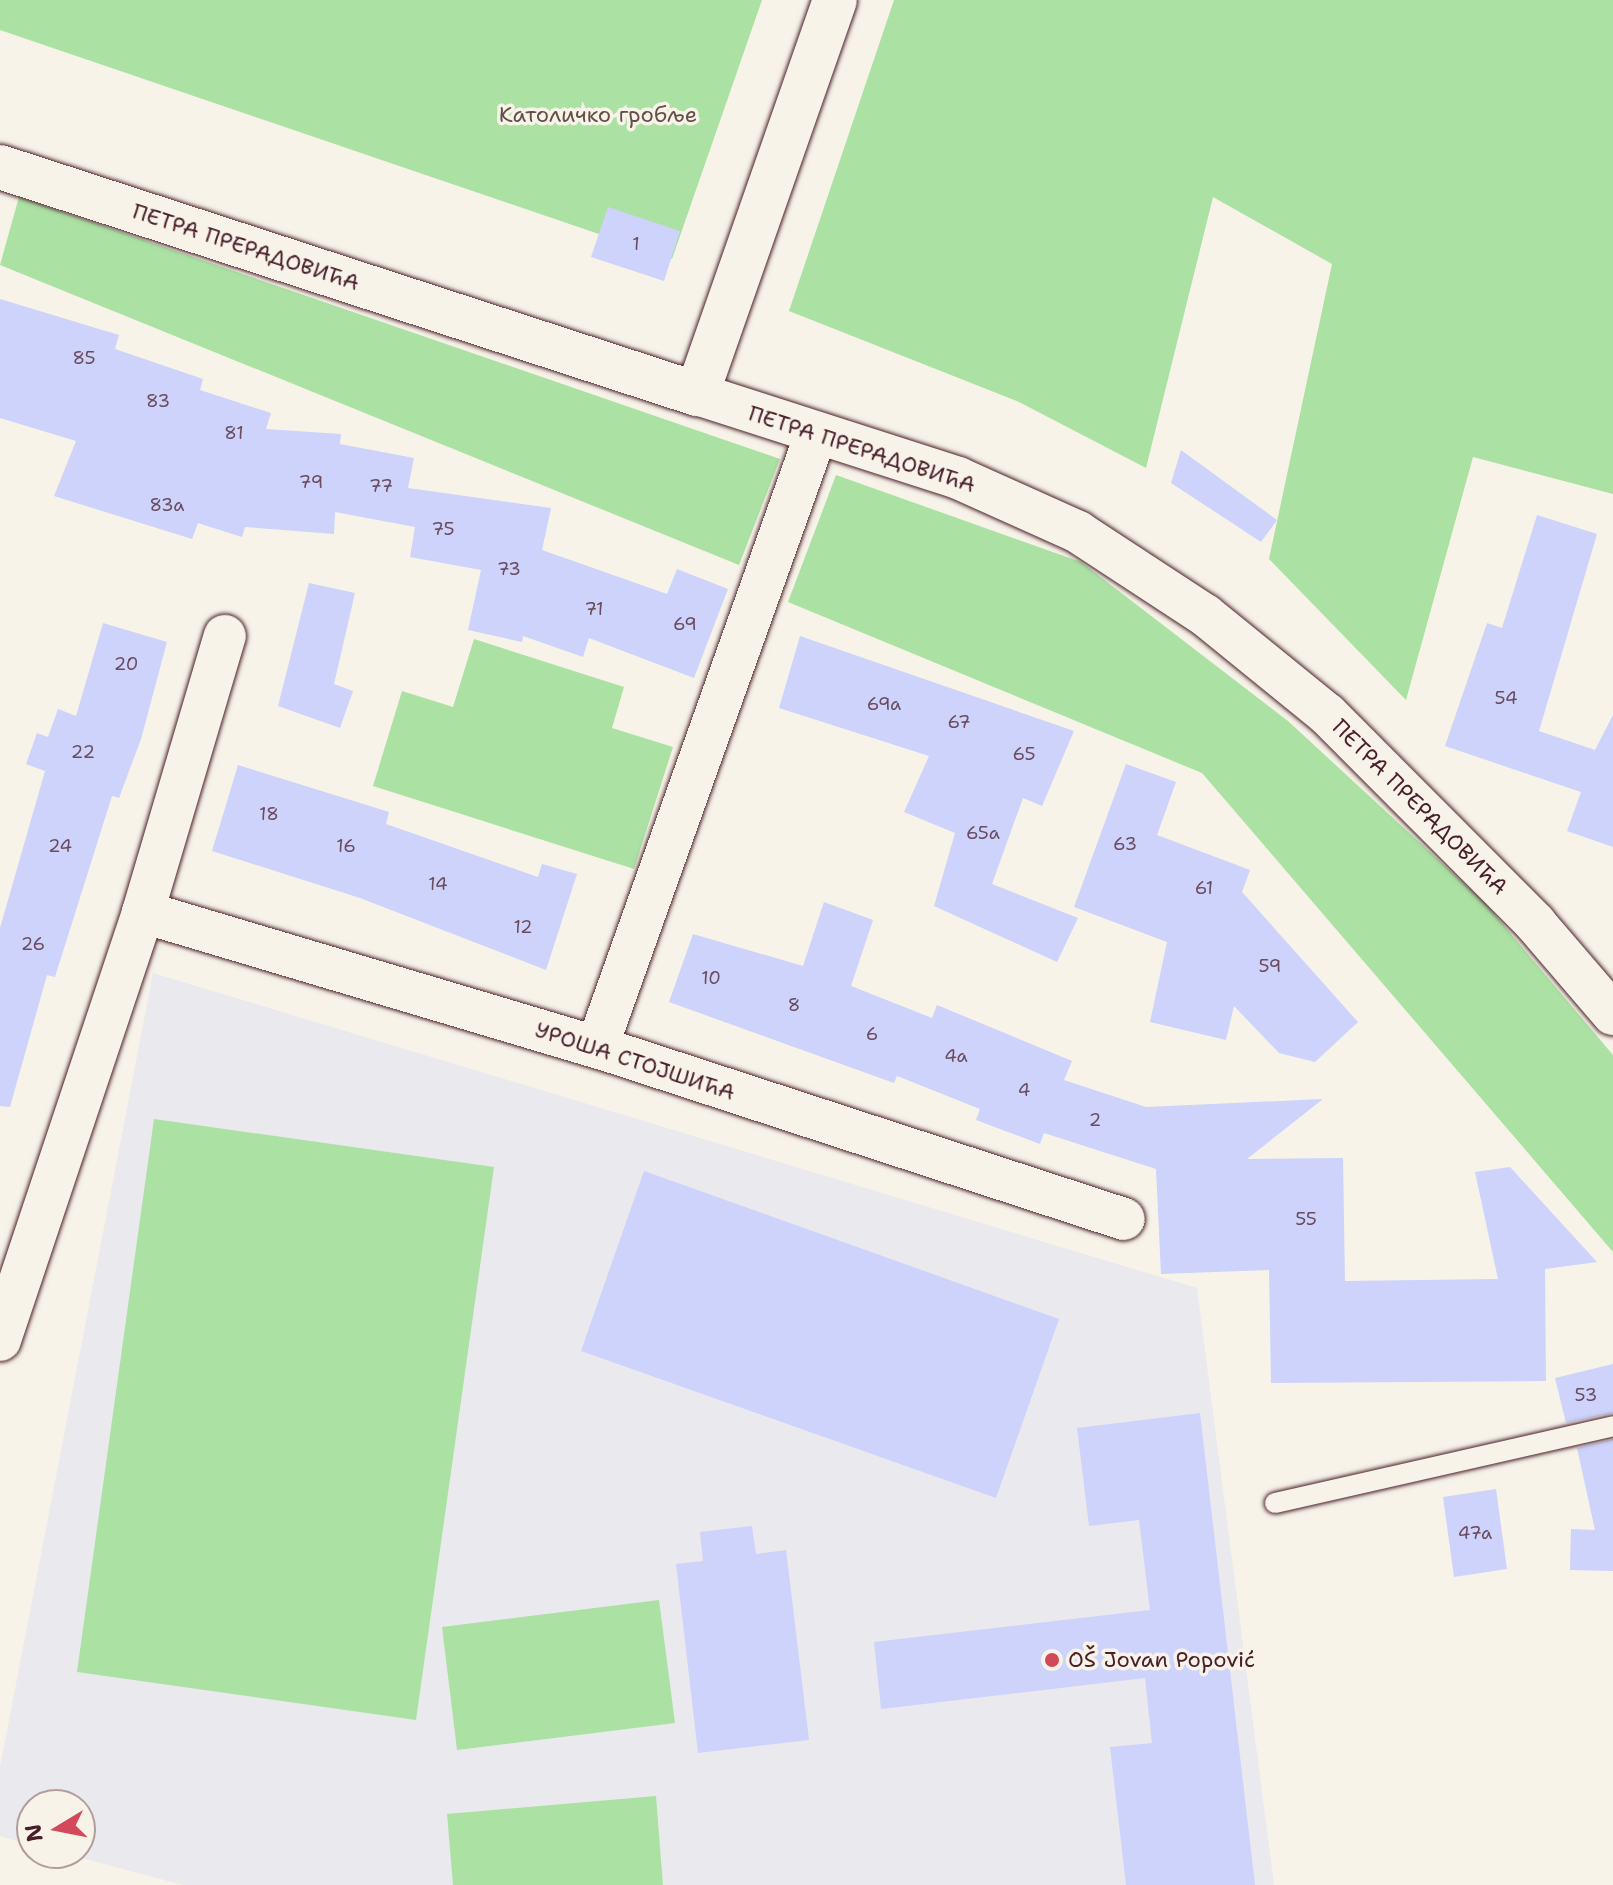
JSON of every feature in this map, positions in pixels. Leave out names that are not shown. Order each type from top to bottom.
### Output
[{"type":"street","points":[[697,394],[835,0]]},
{"type":"street","name":"ПЕТРА ПРЕРАДОВИЋА","points":[[0,167],[958,478],[1078,532],[1205,615],[1327,714],[1535,923],[1613,1014]]},
{"type":"street","points":[[597,1047],[816,434]]},
{"type":"street","points":[[0,1340],[143,912],[225,636]]},
{"type":"street","name":"УРОША СТОЈШИЋА","points":[[143,912],[597,1047],[1124,1219]]},
{"type":"lane","points":[[1275,1503],[1613,1426]]},
{"type":"shaded area","points":[[153,973],[1197,1288],[1274,1885],[183,1885],[96,1862],[96,1789],[16,1789],[16,1840],[0,1836],[0,1767]]},
{"type":"green space","name":"Католичко гробље","points":[[0,0],[762,0],[672,259],[0,30]]},
{"type":"green space","points":[[894,0],[1613,0],[1613,494],[1473,457],[1406,700],[1269,559],[1332,264],[1213,197],[1146,468],[1019,402],[789,311]]},
{"type":"green space","points":[[19,197],[780,459],[739,565],[0,265]]},
{"type":"green space","points":[[836,475],[1081,562],[1288,721],[1484,902],[1613,1055],[1613,1252],[1202,773],[788,602]]},
{"type":"green space","points":[[474,639],[624,687],[612,728],[673,747],[634,869],[373,786],[402,691],[453,707]]},
{"type":"green space","points":[[154,1119],[494,1167],[416,1720],[77,1672]]},
{"type":"green space","points":[[659,1600],[675,1723],[457,1750],[442,1627]]},
{"type":"green space","points":[[656,1796],[663,1885],[453,1885],[447,1814]]},
{"type":"building","points":[[608,207],[680,231],[664,281],[591,257]]},
{"type":"building","points":[[0,299],[119,335],[115,349],[203,379],[200,390],[271,413],[266,429],[341,434],[340,444],[414,458],[408,488],[551,508],[542,550],[667,594],[677,569],[728,589],[694,678],[589,638],[583,657],[523,636],[522,642],[468,630],[481,570],[410,557],[415,527],[335,512],[334,534],[245,527],[242,537],[198,523],[192,539],[54,496],[76,441],[0,418]]},
{"type":"building","points":[[1181,450],[1277,520],[1261,542],[1171,483]]},
{"type":"building","points":[[1537,515],[1597,534],[1539,731],[1595,750],[1613,715],[1613,847],[1567,831],[1581,792],[1445,746],[1487,623],[1502,628]]},
{"type":"building","points":[[309,583],[355,593],[334,684],[353,691],[340,728],[278,706]]},
{"type":"building","points":[[103,623],[167,642],[141,739],[119,798],[112,796],[55,977],[47,975],[10,1107],[0,1106],[0,928],[45,771],[26,764],[37,733],[48,737],[58,709],[76,716]]},
{"type":"building","points":[[800,636],[1074,731],[1042,806],[1023,798],[992,884],[1078,918],[1057,962],[934,906],[955,833],[904,812],[929,756],[779,708]]},
{"type":"building","points":[[1126,764],[1176,782],[1157,835],[1250,870],[1242,892],[1358,1022],[1315,1062],[1279,1053],[1234,1006],[1226,1040],[1150,1022],[1167,942],[1074,907]]},
{"type":"building","points":[[238,765],[389,812],[386,824],[538,877],[542,864],[577,874],[546,970],[360,898],[212,851]]},
{"type":"building","points":[[824,902],[873,920],[851,986],[932,1018],[937,1005],[1072,1061],[1064,1080],[1146,1107],[1323,1099],[1247,1159],[1343,1158],[1345,1281],[1498,1279],[1475,1172],[1510,1167],[1597,1262],[1545,1269],[1546,1381],[1271,1383],[1269,1270],[1161,1274],[1156,1169],[1044,1133],[1040,1144],[976,1120],[980,1109],[897,1076],[894,1083],[669,1002],[693,934],[803,966]]},
{"type":"building","points":[[644,1171],[1059,1319],[996,1498],[581,1351]]},
{"type":"building","points":[[1613,1364],[1613,1413],[1566,1423],[1555,1378]]},
{"type":"building","name":"OŠ Jovan Popović","points":[[1200,1413],[1255,1885],[1126,1885],[1110,1747],[1152,1743],[1145,1678],[881,1709],[874,1642],[1150,1610],[1139,1520],[1089,1526],[1077,1428]]},
{"type":"building","points":[[1613,1439],[1613,1571],[1570,1570],[1571,1529],[1595,1530],[1577,1448]]},
{"type":"building","points":[[1496,1489],[1507,1569],[1454,1577],[1443,1497]]},
{"type":"building","points":[[752,1526],[756,1554],[786,1550],[809,1740],[698,1753],[676,1564],[703,1561],[700,1532]]},
{"type":"place","name":"OŠ Jovan Popović","points":[[1052,1660]]}]
